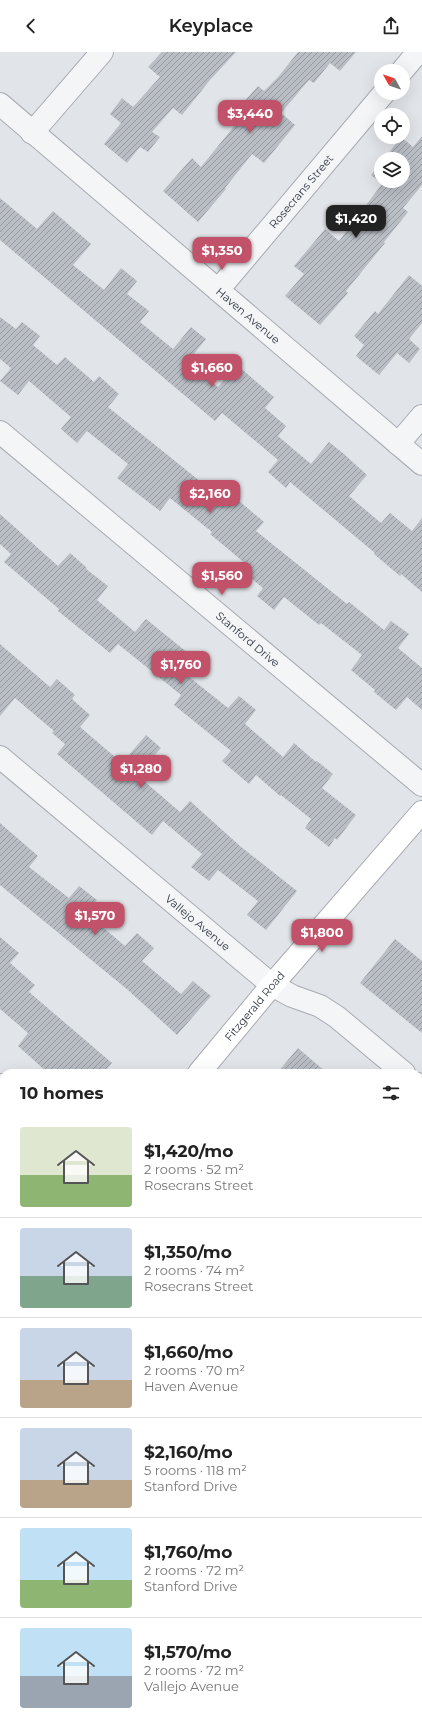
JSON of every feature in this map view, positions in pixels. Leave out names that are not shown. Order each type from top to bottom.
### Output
[{"type":"main road","name":"Fitzgerald Road","points":[[201,1069],[422,812]]},
{"type":"street","points":[[32,133],[102,52]]},
{"type":"street","points":[[408,64],[418,52]]},
{"type":"street","name":"Rosecrans Street","points":[[218,290],[378,100]]},
{"type":"street","name":"Haven Avenue","points":[[0,104],[32,133],[422,464]]},
{"type":"street","points":[[398,444],[422,416]]},
{"type":"street","name":"Stanford Drive","points":[[0,432],[422,785]]},
{"type":"street","name":"Vallejo Avenue","points":[[0,757],[272,985],[292,996],[304,999],[337,1017],[399,1069]]},
{"type":"building","points":[[162,52],[236,52],[210,80],[182,115],[173,108],[152,132],[160,137],[148,152],[140,147],[127,163],[104,144],[121,123],[110,114],[122,98],[133,107],[160,77],[148,67]]},
{"type":"building","points":[[298,52],[356,52],[340,71],[330,63],[314,83],[309,80],[281,113],[295,125],[264,163],[252,154],[225,188],[226,189],[198,222],[163,191],[192,158],[201,167],[248,109],[242,104],[258,86],[264,91],[279,76]]},
{"type":"building","points":[[422,136],[422,185],[403,208],[408,212],[346,291],[348,293],[320,325],[285,296],[304,274],[294,266],[325,229],[339,241],[379,188],[410,188],[410,152],[389,152],[396,144],[409,144],[413,147]]},
{"type":"building","points":[[0,198],[37,229],[53,211],[91,244],[73,265],[104,290],[121,268],[137,281],[127,294],[149,311],[140,322],[173,349],[191,327],[206,339],[188,361],[218,387],[237,365],[274,397],[265,408],[286,426],[278,436],[311,464],[329,442],[344,454],[367,475],[349,496],[381,523],[390,513],[412,531],[422,518],[422,592],[401,574],[400,576],[374,554],[375,553],[290,482],[286,488],[268,472],[278,460],[222,413],[215,421],[0,240]]},
{"type":"building","points":[[409,275],[422,286],[422,323],[409,339],[420,349],[409,363],[397,353],[379,375],[356,356],[364,345],[354,336],[375,311],[378,314]]},
{"type":"building","points":[[0,317],[16,329],[22,322],[40,336],[33,345],[57,365],[65,357],[94,382],[99,376],[119,394],[108,407],[232,507],[238,500],[264,522],[256,531],[347,604],[349,602],[384,630],[391,621],[409,634],[398,648],[422,668],[422,710],[407,697],[396,710],[351,670],[362,655],[321,623],[319,625],[284,597],[274,610],[257,596],[263,588],[241,570],[246,564],[210,534],[212,532],[170,498],[160,511],[117,478],[128,464],[87,431],[77,443],[61,429],[71,417],[29,381],[18,395],[0,381],[11,368],[0,359]]},
{"type":"building","points":[[0,514],[58,566],[70,553],[87,568],[86,569],[108,586],[97,600],[135,632],[146,619],[199,662],[188,676],[228,708],[239,696],[256,710],[245,724],[283,757],[294,743],[333,774],[322,788],[356,815],[337,840],[335,838],[329,847],[305,828],[311,819],[281,795],[280,796],[256,775],[249,784],[222,761],[231,751],[174,705],[181,695],[118,644],[110,653],[58,611],[59,609],[4,562],[11,554],[0,544]]},
{"type":"building","points":[[0,644],[50,687],[57,679],[75,695],[72,699],[90,715],[80,727],[122,763],[146,735],[161,748],[137,775],[180,812],[190,801],[240,846],[297,891],[266,930],[247,915],[258,901],[218,870],[209,881],[191,867],[202,854],[163,821],[152,835],[57,754],[65,744],[52,733],[54,731],[15,698],[0,716]]},
{"type":"building","points":[[0,823],[38,856],[29,867],[69,898],[79,886],[97,900],[86,913],[125,946],[137,933],[154,948],[142,961],[181,994],[193,981],[211,996],[177,1035],[128,990],[0,885]]},
{"type":"building","points":[[0,937],[19,953],[10,963],[35,985],[29,992],[112,1063],[107,1069],[44,1069],[18,1046],[28,1033],[0,1009]]},
{"type":"building","points":[[395,939],[422,961],[422,1033],[360,983]]},
{"type":"building","points":[[298,1048],[322,1069],[280,1069]]}]
